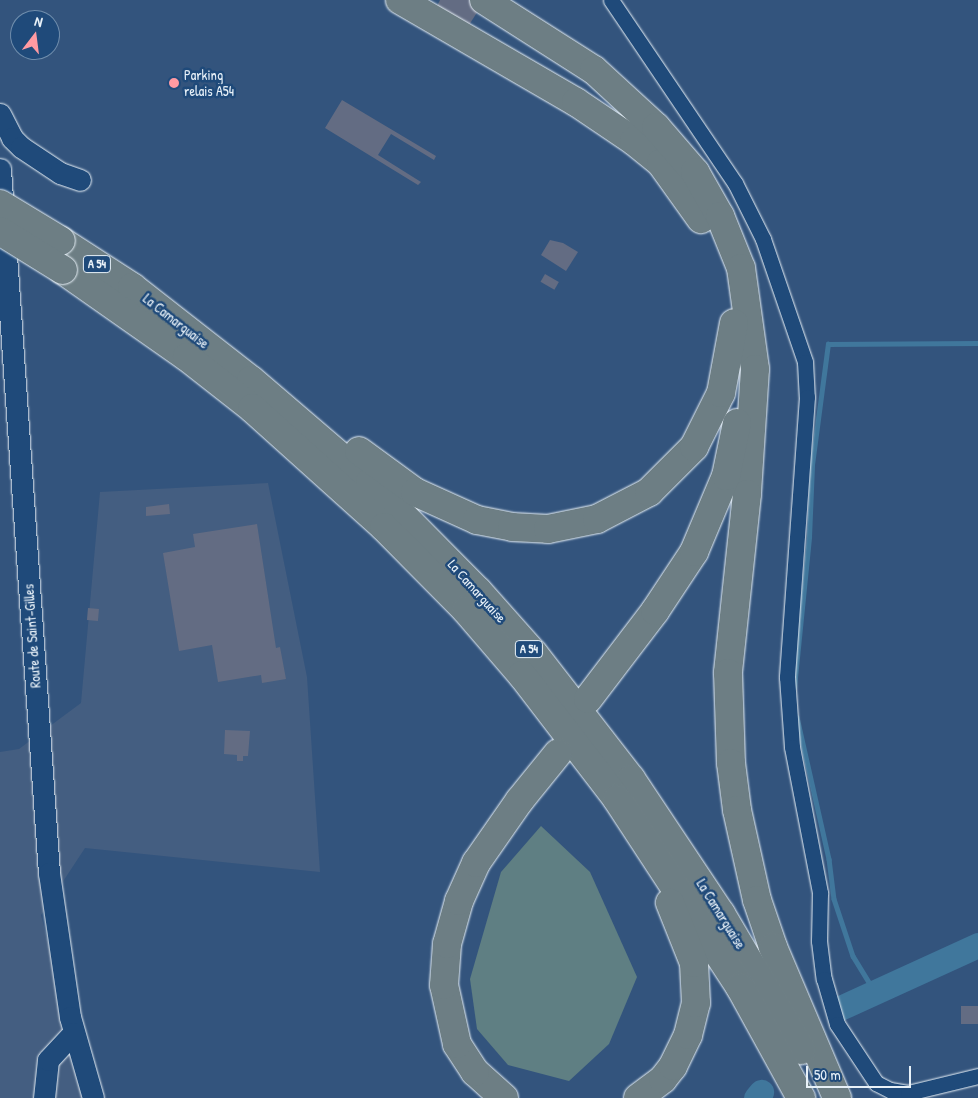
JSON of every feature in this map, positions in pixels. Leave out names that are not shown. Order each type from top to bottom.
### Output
[{"type":"highway","points":[[400,0],[576,102],[661,163],[683,189],[708,230],[720,261],[734,323],[741,377],[732,452],[718,500],[677,580],[591,703],[702,562],[726,509],[751,418]]},
{"type":"highway","points":[[484,0],[594,70],[656,127],[695,172],[720,216],[741,268],[755,368],[747,494],[728,673],[737,810],[758,900],[773,947],[837,1098]]},
{"type":"highway","name":"La Camarguaise","points":[[0,204],[62,241],[132,287],[251,380],[370,482],[424,534],[534,654],[631,779],[678,846],[761,980],[826,1098]]},
{"type":"highway","name":"La Camarguaise","points":[[0,231],[63,270],[187,357],[323,469],[466,610],[589,759],[702,924],[800,1098]]},
{"type":"highway","points":[[132,287],[234,353],[415,492],[477,520],[528,529],[566,526],[597,519],[649,492],[670,474],[694,447],[714,413],[725,375],[734,323]]},
{"type":"highway","points":[[473,1098],[451,1059],[440,1029],[433,965],[438,929],[452,888],[470,852],[555,748],[476,863],[459,900],[447,944],[444,985],[457,1044],[475,1072],[504,1098]]},
{"type":"highway","points":[[589,759],[595,787],[666,896],[680,921],[694,963],[696,1003],[688,1035],[662,1079],[638,1098]]},
{"type":"main road","points":[[0,114],[12,138],[26,151],[60,173],[80,180]]},
{"type":"main road","name":"Route de Saint-Gilles","points":[[0,169],[49,873],[73,1033],[93,1098]]},
{"type":"main road","points":[[44,1098],[52,1052],[73,1033]]},
{"type":"main road","points":[[48,1070],[58,1061],[80,1059]]},
{"type":"street","points":[[612,0],[735,183],[763,240],[805,362],[807,397],[787,677],[792,747],[820,893],[819,941],[824,980],[837,1024],[876,1083],[890,1090],[908,1093],[978,1076]]},
{"type":"shaded area","points":[[268,483],[307,677],[320,872],[85,848],[41,915],[87,1098],[0,1098],[0,752],[19,749],[81,703],[100,492]]},
{"type":"green space","points":[[541,826],[590,872],[637,977],[609,1044],[569,1081],[508,1065],[477,1029],[470,979],[501,872]]},
{"type":"building","points":[[440,0],[485,0],[469,25],[437,6]]},
{"type":"building","points":[[342,100],[436,156],[434,160],[391,134],[378,155],[421,182],[418,185],[325,128]]},
{"type":"building","points":[[550,240],[563,243],[578,252],[566,271],[541,255]]},
{"type":"building","points":[[545,274],[559,282],[554,290],[540,282]]},
{"type":"building","points":[[169,504],[170,514],[146,516],[146,507]]},
{"type":"building","points":[[257,524],[276,648],[280,647],[286,679],[262,683],[261,675],[218,682],[212,645],[179,651],[163,553],[195,547],[193,534]]},
{"type":"building","points":[[88,608],[99,609],[98,621],[87,620]]},
{"type":"building","points":[[225,730],[250,731],[248,756],[243,756],[243,761],[237,761],[237,755],[224,754]]},
{"type":"building","points":[[961,1006],[978,1006],[978,1024],[961,1024]]},
{"type":"waterway","points":[[794,688],[809,537],[812,465],[828,344],[978,343]]},
{"type":"waterway","points":[[797,717],[829,859],[834,899],[853,956],[875,992]]},
{"type":"waterway","points":[[840,1008],[978,945]]},
{"type":"waterway","points":[[756,1098],[761,1092]]},
{"type":"place","name":"Parking relais A54","points":[[174,83]]}]
